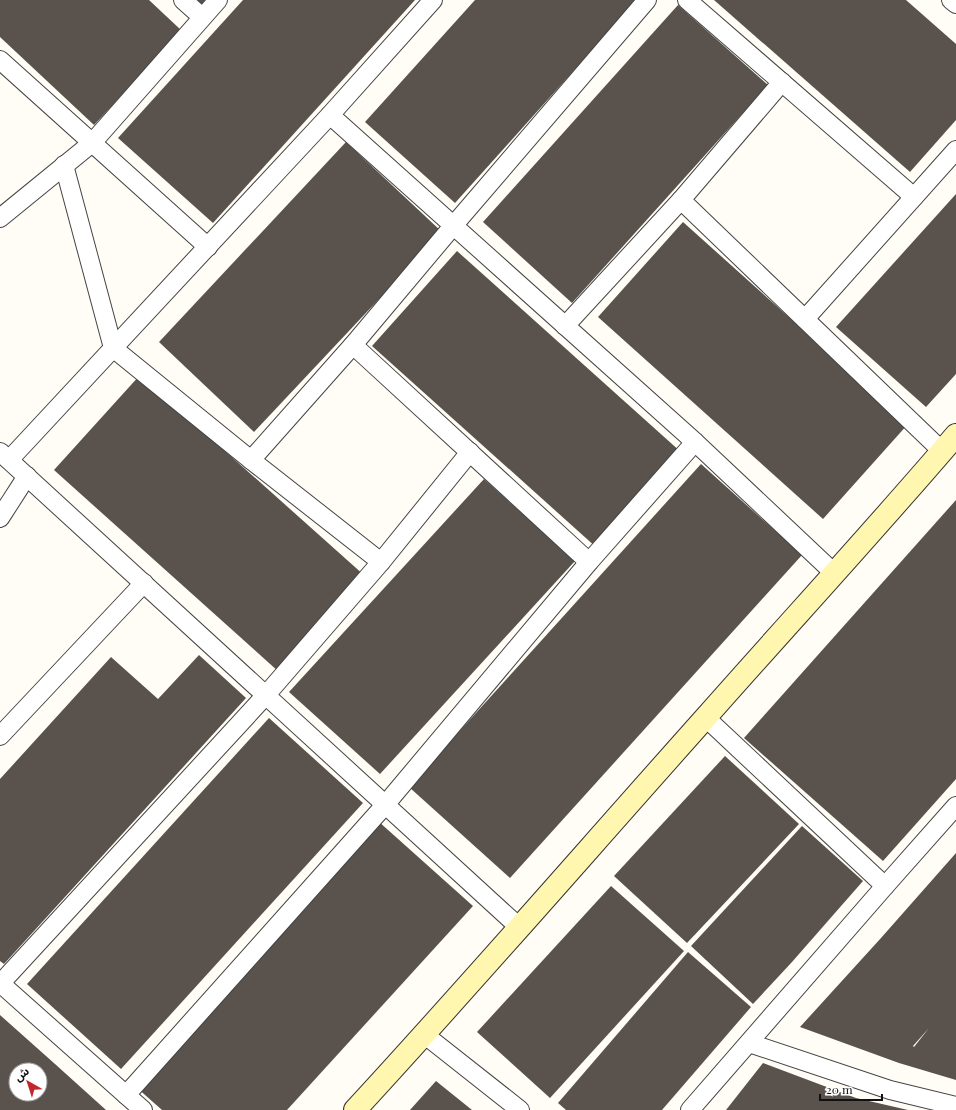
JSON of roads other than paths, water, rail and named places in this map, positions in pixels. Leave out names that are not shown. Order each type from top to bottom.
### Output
[{"type":"street","points":[[182,0],[202,18]]},
{"type":"street","points":[[0,218],[92,143],[218,0]]},
{"type":"street","points":[[433,0],[330,115],[113,348],[4,456],[520,928]]},
{"type":"street","points":[[251,460],[353,345],[647,0]]},
{"type":"street","points":[[688,0],[914,197]]},
{"type":"street","points":[[952,0],[956,4]]},
{"type":"street","points":[[0,60],[208,247]]},
{"type":"street","points":[[565,326],[681,200],[782,82]]},
{"type":"street","points":[[330,115],[695,442],[834,573]]},
{"type":"street","points":[[805,319],[956,150]]},
{"type":"street","points":[[64,165],[113,348],[251,460],[381,562]]},
{"type":"street","points":[[355,1110],[520,928],[705,717],[949,443],[805,319],[681,200]]},
{"type":"street","points":[[353,345],[589,562]]},
{"type":"street","points":[[126,1095],[385,805],[589,562],[695,442]]},
{"type":"street","points":[[143,1110],[0,984],[266,695],[381,562],[470,452]]},
{"type":"street","points":[[0,518],[27,476]]},
{"type":"street","points":[[0,736],[144,583]]},
{"type":"street","points":[[705,717],[885,886]]},
{"type":"street","points":[[690,1110],[956,806]]},
{"type":"street","points":[[425,1034],[520,1110]]},
{"type":"street","points":[[749,1043],[890,1090],[956,1106]]}]
